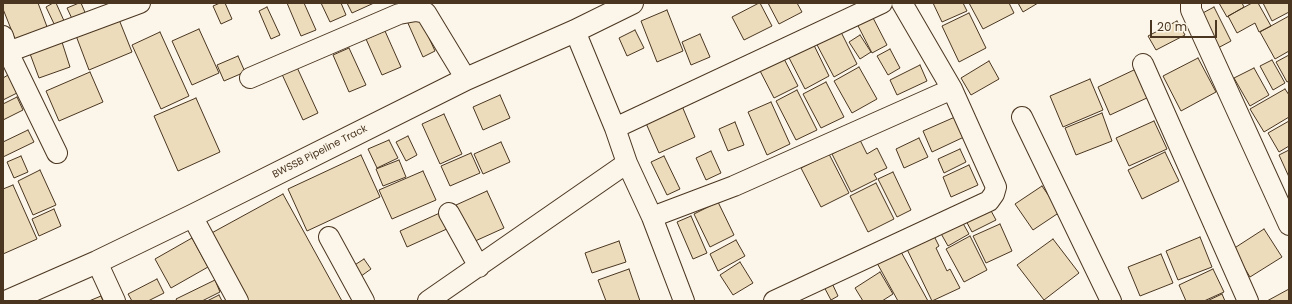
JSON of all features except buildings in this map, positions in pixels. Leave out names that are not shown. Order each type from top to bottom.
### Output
[{"type":"street","points":[[57,153],[5,44],[140,3]]},
{"type":"street","name":"BWSSB Pipeline Track","points":[[8,301],[97,262],[466,79],[575,31],[632,3]]},
{"type":"street","points":[[615,128],[882,3]]},
{"type":"street","points":[[774,301],[989,201],[994,194],[996,187],[952,89],[902,3]]},
{"type":"street","points":[[1191,3],[1191,10],[1289,224]]},
{"type":"street","points":[[250,78],[399,14],[416,11],[426,13],[466,79]]},
{"type":"street","points":[[575,31],[615,128],[627,163],[652,217],[684,301]]},
{"type":"street","points":[[1143,64],[1248,301]]},
{"type":"street","points":[[652,217],[734,186],[952,89]]},
{"type":"street","points":[[1022,117],[1111,301]]},
{"type":"street","points":[[428,301],[627,163]]},
{"type":"street","points":[[449,213],[479,267]]},
{"type":"street","points":[[192,216],[238,301]]},
{"type":"street","points":[[330,237],[364,301]]},
{"type":"street","points":[[97,262],[115,301]]}]
